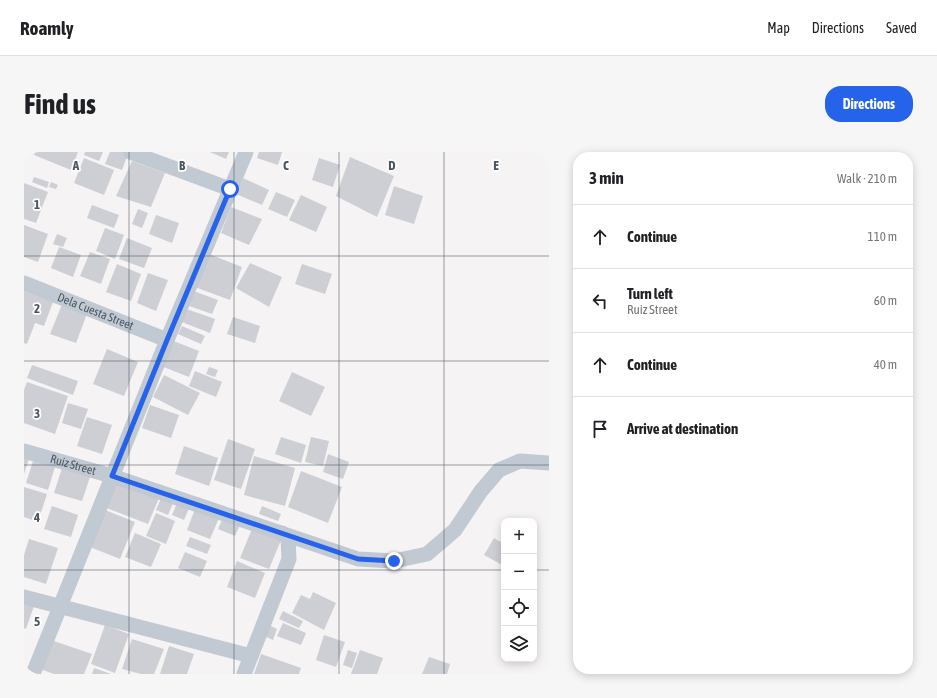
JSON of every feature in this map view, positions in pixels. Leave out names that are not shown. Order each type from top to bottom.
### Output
[{"type":"street","points":[[130,152],[230,189]]},
{"type":"street","points":[[34,674],[167,340],[246,152]]},
{"type":"street","name":"Dela Cuesta Street","points":[[24,283],[167,340]]},
{"type":"street","name":"Ruiz Street","points":[[24,451],[112,476],[358,559],[394,561],[427,554],[455,530],[481,491],[499,470],[520,461],[549,463]]},
{"type":"street","points":[[244,674],[289,559],[288,539],[282,533]]},
{"type":"street","points":[[24,597],[251,656]]},
{"type":"building","points":[[35,152],[78,152],[71,170],[34,155]]},
{"type":"building","points":[[85,152],[103,152],[99,161],[84,155]]},
{"type":"building","points":[[110,152],[123,152],[128,154],[122,170],[105,164]]},
{"type":"building","points":[[210,152],[229,152],[226,159]]},
{"type":"building","points":[[259,152],[282,152],[278,165],[257,158]]},
{"type":"building","points":[[350,157],[394,176],[377,217],[336,196]]},
{"type":"building","points":[[84,158],[114,170],[104,195],[74,183]]},
{"type":"building","points":[[319,158],[340,165],[333,187],[312,180]]},
{"type":"building","points":[[132,161],[165,173],[151,207],[116,196]]},
{"type":"building","points":[[34,177],[49,182],[47,188],[32,182]]},
{"type":"building","points":[[243,178],[269,190],[262,205],[236,194]]},
{"type":"building","points":[[51,182],[58,185],[56,189],[49,187]]},
{"type":"building","points":[[24,183],[48,192],[36,223],[24,219]]},
{"type":"building","points":[[394,186],[423,196],[414,224],[385,215]]},
{"type":"building","points":[[276,192],[295,200],[287,217],[268,209]]},
{"type":"building","points":[[301,195],[327,207],[316,232],[289,220]]},
{"type":"building","points":[[92,205],[119,215],[114,228],[87,218]]},
{"type":"building","points":[[231,207],[262,219],[249,245],[221,233]]},
{"type":"building","points":[[138,209],[148,213],[142,228],[132,224]]},
{"type":"building","points":[[156,215],[179,223],[172,243],[149,234]]},
{"type":"building","points":[[24,225],[48,234],[38,262],[24,257]]},
{"type":"building","points":[[105,228],[124,235],[115,259],[96,251]]},
{"type":"building","points":[[57,234],[67,238],[63,247],[53,244]]},
{"type":"building","points":[[127,238],[152,248],[144,268],[119,259]]},
{"type":"building","points":[[59,247],[81,255],[73,277],[51,268]]},
{"type":"building","points":[[90,252],[110,259],[101,284],[80,276]]},
{"type":"building","points":[[204,252],[242,267],[230,300],[192,286]]},
{"type":"building","points":[[250,263],[282,277],[269,307],[236,288]]},
{"type":"building","points":[[117,264],[141,274],[131,301],[106,292]]},
{"type":"building","points":[[302,264],[332,274],[325,294],[295,284]]},
{"type":"building","points":[[148,273],[168,280],[156,311],[137,303]]},
{"type":"building","points":[[191,290],[218,300],[212,314],[186,305]]},
{"type":"building","points":[[24,291],[53,302],[44,326],[35,323],[27,344],[24,343]]},
{"type":"building","points":[[63,302],[88,311],[76,343],[50,334]]},
{"type":"building","points":[[184,308],[215,319],[210,333],[179,321]]},
{"type":"building","points":[[233,317],[260,326],[255,343],[227,334]]},
{"type":"building","points":[[182,326],[205,336],[201,344],[178,334]]},
{"type":"building","points":[[171,340],[199,351],[189,377],[161,366]]},
{"type":"building","points":[[107,349],[138,362],[124,396],[93,384]]},
{"type":"building","points":[[32,365],[78,381],[73,395],[27,378]]},
{"type":"building","points":[[209,367],[218,370],[215,377],[206,374]]},
{"type":"building","points":[[195,371],[222,382],[216,397],[189,386]]},
{"type":"building","points":[[292,372],[325,387],[311,416],[279,401]]},
{"type":"building","points":[[164,375],[200,393],[188,415],[153,397]]},
{"type":"building","points":[[27,382],[68,396],[55,434],[24,423],[24,390]]},
{"type":"building","points":[[68,403],[88,409],[81,429],[62,423]]},
{"type":"building","points":[[150,405],[179,415],[171,438],[142,428]]},
{"type":"building","points":[[87,417],[112,425],[102,454],[77,446]]},
{"type":"building","points":[[281,437],[306,445],[301,463],[275,454]]},
{"type":"building","points":[[311,437],[329,441],[323,466],[305,462]]},
{"type":"building","points":[[228,439],[255,449],[241,489],[214,480]]},
{"type":"building","points":[[184,446],[218,458],[209,486],[175,474]]},
{"type":"building","points":[[328,454],[349,462],[343,479],[323,472]]},
{"type":"building","points":[[254,456],[295,468],[285,506],[244,495]]},
{"type":"building","points":[[24,457],[29,459],[24,474]]},
{"type":"building","points":[[33,461],[55,467],[48,490],[26,483]]},
{"type":"building","points":[[62,468],[90,477],[82,501],[54,493]]},
{"type":"building","points":[[301,471],[342,487],[328,523],[288,507]]},
{"type":"building","points":[[115,480],[159,498],[148,524],[104,507]]},
{"type":"building","points":[[24,487],[47,494],[38,522],[24,517]]},
{"type":"building","points":[[162,496],[174,501],[168,515],[156,510]]},
{"type":"building","points":[[177,503],[189,508],[184,520],[172,515]]},
{"type":"building","points":[[52,506],[78,515],[71,537],[44,529]]},
{"type":"building","points":[[262,506],[281,514],[278,521],[259,514]]},
{"type":"building","points":[[195,509],[219,518],[210,539],[187,530]]},
{"type":"building","points":[[105,510],[135,522],[120,559],[90,547]]},
{"type":"building","points":[[156,513],[175,521],[166,544],[146,536]]},
{"type":"building","points":[[223,518],[240,525],[235,536],[218,529]]},
{"type":"building","points":[[252,529],[281,540],[269,569],[240,558]]},
{"type":"building","points":[[135,533],[161,544],[151,567],[125,557]]},
{"type":"building","points":[[190,537],[211,545],[207,554],[186,546]]},
{"type":"building","points":[[494,538],[501,542],[501,564],[484,555]]},
{"type":"building","points":[[29,539],[58,548],[46,584],[24,577],[24,555]]},
{"type":"building","points":[[185,552],[207,561],[200,577],[178,568]]},
{"type":"building","points":[[237,561],[265,573],[255,598],[227,587]]},
{"type":"building","points":[[313,592],[336,603],[324,630],[292,613],[301,595],[310,599]]},
{"type":"building","points":[[24,603],[34,606],[26,629],[24,628]]},
{"type":"building","points":[[283,611],[303,621],[299,628],[279,619]]},
{"type":"building","points":[[283,623],[306,633],[301,645],[277,636]]},
{"type":"building","points":[[105,625],[129,634],[115,673],[91,664]]},
{"type":"building","points":[[269,625],[277,629],[273,640],[264,636]]},
{"type":"building","points":[[324,635],[345,642],[336,667],[316,660]]},
{"type":"building","points":[[132,639],[164,649],[154,674],[141,674],[122,669]]},
{"type":"building","points":[[51,640],[92,654],[84,674],[54,674],[40,669]]},
{"type":"building","points":[[169,646],[194,654],[187,674],[160,674]]},
{"type":"building","points":[[348,650],[357,653],[352,668],[343,665]]},
{"type":"building","points":[[360,650],[383,658],[377,674],[351,674]]},
{"type":"building","points":[[261,654],[301,668],[299,674],[254,674]]},
{"type":"building","points":[[429,657],[450,664],[447,674],[422,674]]},
{"type":"building","points":[[94,668],[111,674],[92,674]]},
{"type":"route","points":[[230,189],[112,476],[358,559],[394,561]]}]
